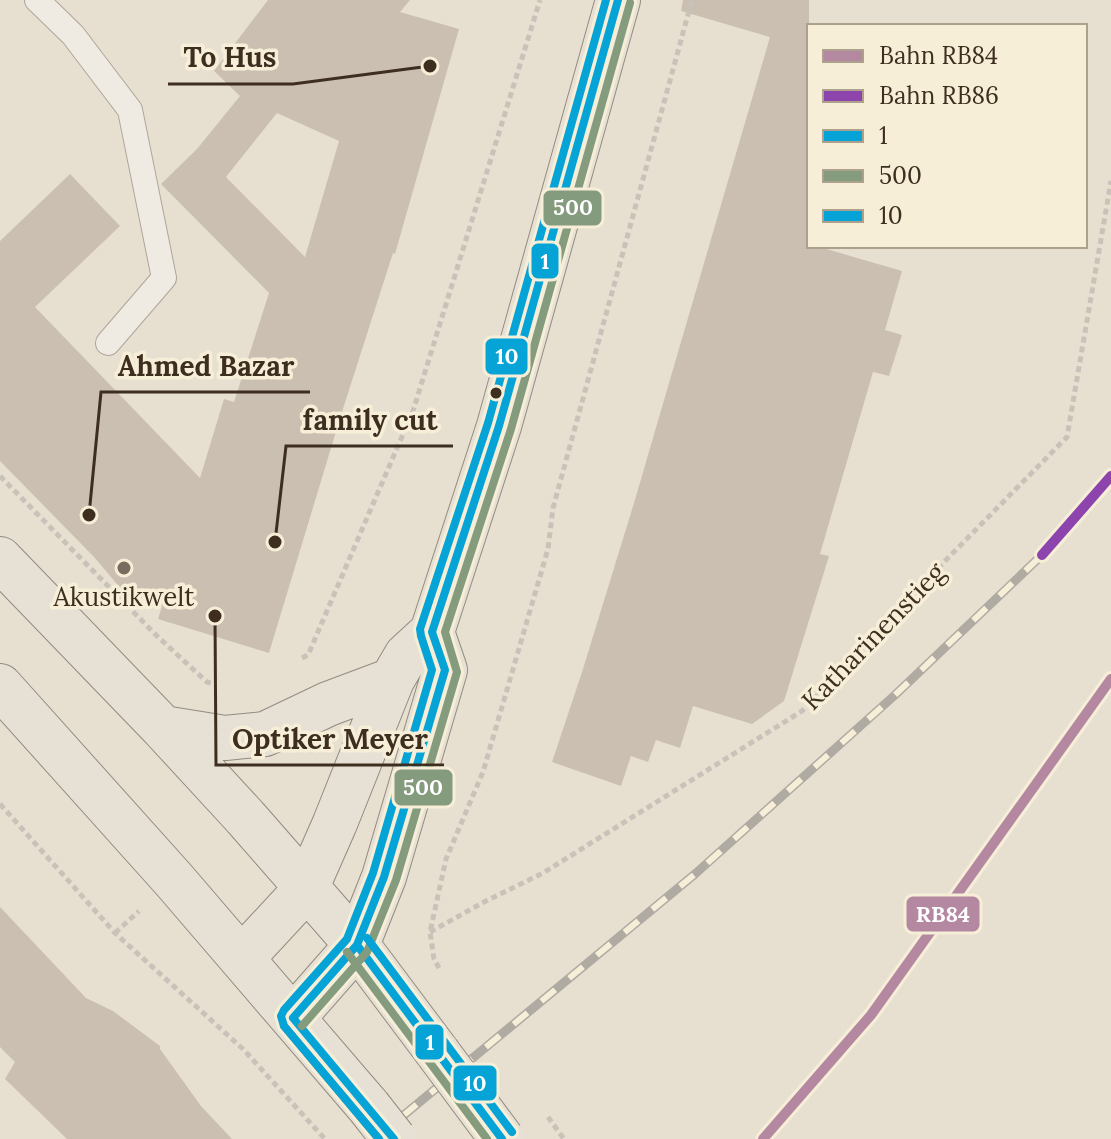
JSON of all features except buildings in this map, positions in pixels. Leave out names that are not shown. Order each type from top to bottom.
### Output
[{"type":"main road","points":[[242,958],[306,889],[392,680],[406,656],[432,632],[503,414],[618,0]]},
{"type":"main road","points":[[0,559],[163,728],[357,945],[502,1139]]},
{"type":"main road","points":[[293,1018],[357,945],[384,877],[445,670],[432,632]]},
{"type":"main road","points":[[163,728],[225,738],[265,734],[328,704],[392,680]]},
{"type":"main road","points":[[0,686],[242,958],[382,1123]]},
{"type":"lane","points":[[37,0],[73,35],[130,110],[164,278],[108,343]]},
{"type":"path","points":[[294,663],[308,655],[413,411],[540,0]]},
{"type":"path","points":[[434,959],[430,932],[446,859],[483,772],[548,549],[553,508],[692,0]]},
{"type":"path","name":"Katharinenstieg","points":[[430,932],[543,873],[802,711],[1067,437],[1111,181]]},
{"type":"path","points":[[0,476],[157,636],[207,682],[218,685]]},
{"type":"path","points":[[0,804],[115,933],[243,1049],[325,1139]]},
{"type":"railway","points":[[375,1139],[695,874],[895,695],[1042,555]]},
{"type":"rail line","name":"RB86","points":[[1042,555],[1111,476]]},
{"type":"rail line","name":"RB84","points":[[763,1139],[871,1015],[1111,679]]},
{"type":"transit line","name":"10","points":[[379,1139],[284,1026],[281,1016],[347,939],[373,873],[432,670],[420,629],[488,423],[606,0]]},
{"type":"transit line","name":"1","points":[[293,1018],[357,945],[384,877],[445,670],[432,632],[499,426],[618,0]]},
{"type":"transit line","name":"500","points":[[302,1026],[367,952],[396,880],[457,672],[445,632],[511,429],[630,3]]},
{"type":"transit line","name":"10","points":[[367,938],[512,1132]]},
{"type":"transit line","name":"1","points":[[357,945],[502,1139]]},
{"type":"transit line","name":"500","points":[[347,952],[487,1139]]},
{"type":"transit line","name":"1","points":[[293,1018],[394,1139]]},
{"type":"transit line","name":"500","points":[[284,1026],[379,1139]]},
{"type":"place","name":"To Hus","points":[[430,66]]},
{"type":"place","name":"Ahmed Bazar","points":[[89,515]]},
{"type":"place","name":"family cut","points":[[275,542]]},
{"type":"place","name":"Akustikwelt","points":[[124,568]]},
{"type":"place","name":"Optiker Meyer","points":[[215,616]]}]
